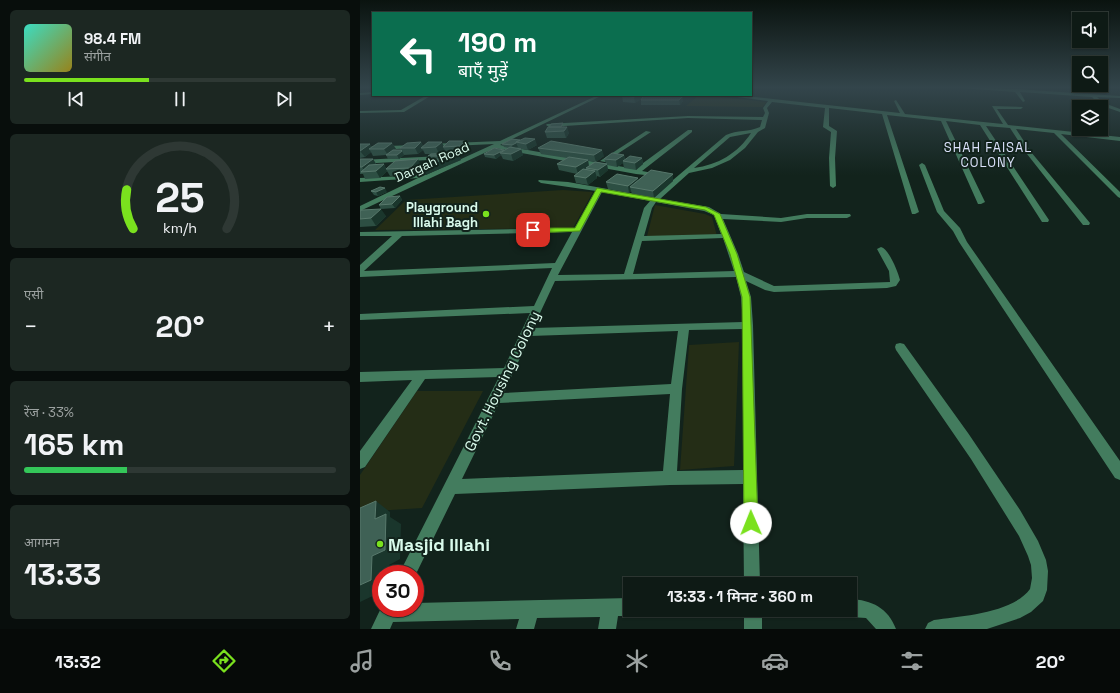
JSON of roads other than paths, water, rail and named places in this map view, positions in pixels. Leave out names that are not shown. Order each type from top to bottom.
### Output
[{"type":"street","name":"Dargah Road","points":[[360,209],[378,199],[556,116]]},
{"type":"street","points":[[538,125],[682,116]]},
{"type":"street","points":[[697,116],[765,119]]},
{"type":"street","points":[[628,276],[648,208],[655,199],[728,136],[736,132],[762,128],[767,116]]},
{"type":"street","points":[[827,116],[826,127],[834,131],[832,158],[833,186]]},
{"type":"street","points":[[885,116],[915,212]]},
{"type":"street","points":[[913,116],[1120,139]]},
{"type":"street","points":[[1001,116],[1086,223]]},
{"type":"street","points":[[943,120],[981,202]]},
{"type":"street","points":[[982,124],[1045,220]]},
{"type":"street","points":[[689,171],[711,167],[737,153],[749,143],[756,130]]},
{"type":"street","points":[[636,172],[690,131]]},
{"type":"street","points":[[594,167],[648,132]]},
{"type":"street","points":[[1056,132],[1120,196]]},
{"type":"street","points":[[360,149],[504,141]]},
{"type":"street","points":[[494,146],[594,167],[666,176]]},
{"type":"street","points":[[534,154],[546,148]]},
{"type":"street","points":[[360,162],[472,156]]},
{"type":"street","points":[[922,165],[941,212],[957,230],[967,248],[1120,473]]},
{"type":"street","points":[[360,180],[430,176]]},
{"type":"street","points":[[673,177],[680,178]]},
{"type":"street","points":[[541,181],[571,182],[600,190],[706,209],[713,211],[718,216],[740,274],[746,297],[748,325],[752,577]]},
{"type":"street","name":"Govt. Housing Colony","points":[[411,565],[495,398],[558,265],[600,190]]},
{"type":"street","points":[[718,216],[781,220],[807,216],[847,216]]},
{"type":"street","points":[[360,234],[578,230]]},
{"type":"street","points":[[360,270],[400,233]]},
{"type":"street","points":[[639,239],[726,236]]},
{"type":"street","points":[[552,278],[740,274],[768,288],[774,289],[893,284],[895,280],[893,270],[882,249]]},
{"type":"street","points":[[360,274],[558,265]]},
{"type":"street","points":[[360,317],[537,309]]},
{"type":"street","points":[[525,332],[748,325]]},
{"type":"street","points":[[670,478],[676,389],[684,326]]},
{"type":"street","points":[[900,347],[979,458],[1023,528],[1037,556],[1041,578],[1036,598],[1020,609],[1005,616],[934,629]]},
{"type":"street","points":[[360,377],[506,372]]},
{"type":"street","points":[[360,462],[364,451],[421,376]]},
{"type":"street","points":[[495,398],[676,389]]},
{"type":"street","points":[[450,487],[670,478],[750,477]]},
{"type":"street","points":[[608,629],[610,607]]},
{"type":"street","points":[[424,611],[623,607]]},
{"type":"street","points":[[857,608],[864,608],[872,611],[879,617],[887,629]]},
{"type":"street","points":[[525,629],[530,609]]},
{"type":"street","points":[[380,629],[386,617]]},
{"type":"street","points":[[753,617],[753,629]]},
{"type":"place","name":"Playground Illahi Bagh","points":[[486,214]]},
{"type":"place","name":"Masjid Illahi","points":[[380,544]]},
{"type":"district","name":"SHAH FAISAL COLONY","points":[[988,154]]}]
